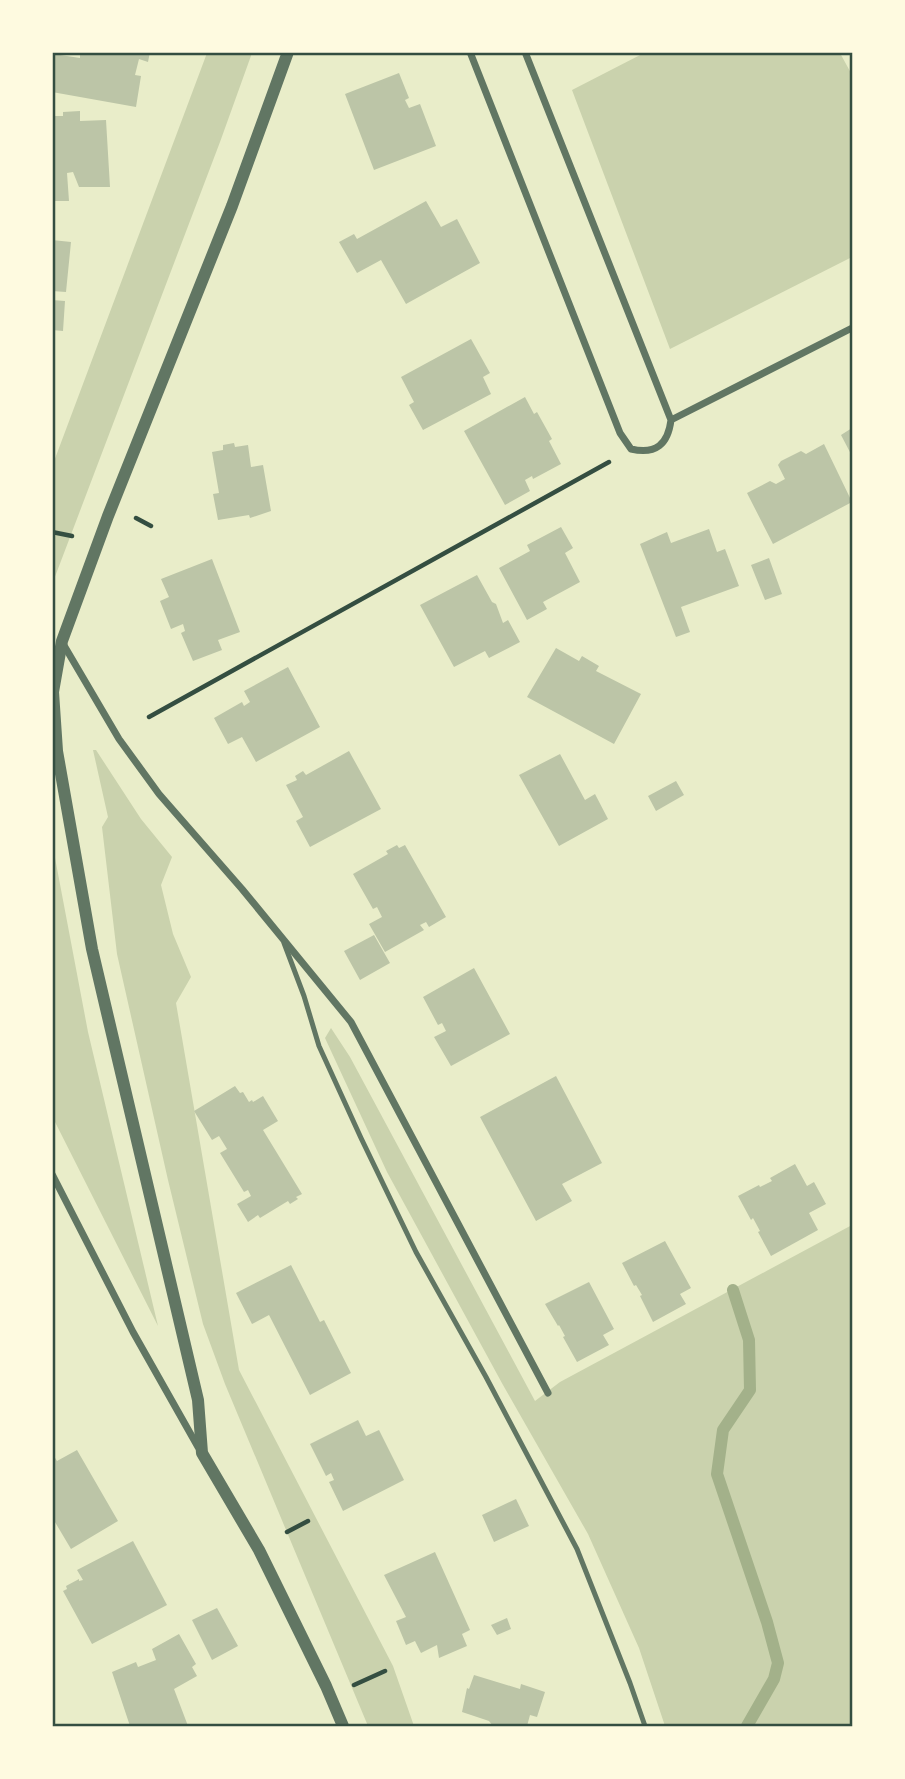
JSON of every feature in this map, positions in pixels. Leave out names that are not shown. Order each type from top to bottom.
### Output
[{"type":"street","points":[[202,1453],[198,1400],[92,949],[57,751],[53,692],[62,641],[104,526],[232,206],[288,52]]},
{"type":"street","points":[[470,52],[620,433],[631,449],[643,452],[660,447],[669,436],[671,420],[525,52]]},
{"type":"street","points":[[671,420],[852,328]]},
{"type":"street","points":[[62,641],[119,739],[159,794],[242,888],[351,1022],[548,1394]]},
{"type":"street","points":[[52,1174],[133,1332],[259,1550],[326,1686],[343,1727]]},
{"type":"lane","points":[[283,940],[319,1046],[377,1172],[416,1252],[577,1549],[645,1727]]},
{"type":"path","points":[[149,717],[631,449]]},
{"type":"path","points":[[287,1532],[308,1521]]},
{"type":"green space","points":[[207,53],[252,53],[53,582],[53,464]]},
{"type":"green space","points":[[644,53],[840,53],[852,75],[852,257],[670,349],[572,90]]},
{"type":"green space","points":[[93,750],[96,750],[141,819],[172,857],[161,885],[173,934],[191,977],[176,1003],[239,1370],[393,1666],[414,1726],[368,1726],[225,1384],[203,1324],[117,954],[102,827],[108,817]]},
{"type":"green space","points":[[52,842],[88,1032],[158,1326],[53,1118]]},
{"type":"green space","points":[[331,1028],[350,1057],[535,1401],[560,1382],[852,1225],[852,1726],[665,1726],[639,1648],[588,1534],[387,1172],[325,1038]]},
{"type":"building","points":[[80,52],[150,52],[148,62],[139,59],[135,75],[141,76],[136,107],[52,92],[54,54],[80,58]]},
{"type":"building","points":[[399,73],[409,98],[405,100],[409,108],[420,104],[436,146],[374,170],[345,94]]},
{"type":"building","points":[[80,111],[80,121],[106,120],[110,187],[79,187],[73,172],[67,173],[69,201],[52,201],[52,116]]},
{"type":"building","points":[[426,201],[441,227],[457,219],[480,263],[406,304],[381,260],[357,273],[339,242],[354,234],[357,239]]},
{"type":"building","points":[[52,240],[71,242],[66,292],[52,291]]},
{"type":"building","points":[[52,300],[65,301],[63,331],[52,330]]},
{"type":"building","points":[[471,339],[490,373],[483,377],[491,394],[423,430],[409,405],[414,402],[401,377]]},
{"type":"building","points":[[525,397],[552,439],[549,441],[561,464],[533,479],[532,476],[525,480],[530,491],[505,505],[464,431]]},
{"type":"building","points":[[852,428],[852,456],[841,435]]},
{"type":"building","points":[[234,443],[235,447],[248,445],[251,467],[263,465],[271,511],[250,518],[249,515],[218,520],[213,494],[219,493],[212,452],[223,450],[223,445]]},
{"type":"building","points":[[824,444],[852,502],[773,544],[747,493],[770,481],[776,484],[785,479],[778,465],[781,461],[801,451],[806,454]]},
{"type":"building","points":[[561,527],[573,548],[565,553],[580,582],[543,602],[547,609],[527,620],[499,568],[530,551],[527,545]]},
{"type":"building","points":[[709,529],[717,552],[725,549],[739,586],[681,607],[690,632],[676,637],[640,544],[667,532],[671,543]]},
{"type":"building","points":[[769,558],[782,594],[765,600],[751,565]]},
{"type":"building","points":[[212,559],[240,632],[218,640],[222,650],[193,661],[181,633],[185,631],[183,624],[171,629],[160,601],[169,597],[161,579]]},
{"type":"building","points":[[477,575],[492,602],[496,604],[503,623],[508,620],[520,642],[489,658],[485,651],[454,667],[420,605]]},
{"type":"building","points":[[556,648],[579,661],[582,656],[599,666],[596,671],[641,694],[614,744],[527,697]]},
{"type":"building","points":[[288,667],[320,727],[256,762],[242,737],[228,744],[214,718],[242,702],[244,706],[250,702],[244,691]]},
{"type":"building","points":[[349,751],[381,809],[310,847],[296,821],[303,817],[286,785],[297,780],[295,776],[303,771],[306,775]]},
{"type":"building","points":[[560,754],[585,800],[595,794],[608,819],[559,846],[519,775]]},
{"type":"building","points":[[676,781],[684,795],[656,811],[648,796]]},
{"type":"building","points":[[397,845],[399,848],[405,845],[446,917],[429,927],[426,922],[420,925],[424,930],[385,952],[369,924],[382,917],[377,907],[373,909],[353,874],[388,854],[386,851]]},
{"type":"building","points":[[374,935],[390,963],[360,980],[344,951]]},
{"type":"building","points":[[474,968],[510,1034],[451,1066],[434,1037],[446,1031],[442,1023],[438,1025],[423,997]]},
{"type":"building","points":[[556,1076],[602,1163],[562,1184],[572,1201],[536,1221],[480,1117]]},
{"type":"building","points":[[235,1086],[249,1102],[263,1096],[278,1121],[263,1130],[302,1194],[290,1204],[288,1201],[248,1222],[237,1204],[251,1196],[248,1190],[244,1192],[220,1153],[227,1149],[219,1136],[212,1140],[194,1111]]},
{"type":"building","points":[[795,1164],[807,1186],[814,1182],[826,1204],[809,1213],[818,1230],[771,1256],[753,1218],[751,1220],[738,1196],[772,1181],[770,1178]]},
{"type":"building","points":[[665,1241],[691,1288],[680,1294],[686,1304],[653,1322],[640,1296],[642,1295],[622,1263]]},
{"type":"building","points":[[291,1265],[320,1322],[324,1320],[351,1373],[310,1395],[269,1315],[252,1324],[236,1293]]},
{"type":"building","points":[[589,1282],[614,1329],[603,1335],[609,1345],[577,1362],[559,1325],[545,1304]]},
{"type":"building","points":[[358,1420],[366,1436],[379,1430],[404,1480],[343,1511],[329,1482],[334,1480],[331,1473],[326,1476],[310,1444]]},
{"type":"building","points":[[77,1450],[118,1521],[71,1549],[52,1517],[52,1453],[57,1461]]},
{"type":"building","points":[[516,1499],[529,1526],[494,1542],[482,1515]]},
{"type":"building","points":[[133,1541],[167,1605],[92,1644],[63,1591],[67,1589],[66,1586],[79,1579],[83,1580],[77,1570]]},
{"type":"building","points":[[435,1552],[470,1630],[462,1634],[467,1646],[439,1658],[437,1645],[421,1653],[415,1641],[406,1645],[396,1621],[406,1617],[384,1575]]},
{"type":"building","points":[[217,1608],[238,1646],[212,1660],[192,1620]]},
{"type":"building","points":[[507,1618],[511,1629],[497,1635],[491,1625]]},
{"type":"building","points":[[179,1634],[196,1664],[192,1667],[197,1676],[174,1689],[188,1726],[130,1726],[112,1672],[136,1662],[138,1667],[156,1660],[152,1649]]},
{"type":"building","points":[[474,1675],[520,1689],[521,1684],[545,1692],[537,1717],[530,1715],[527,1726],[493,1726],[489,1721],[462,1712],[467,1688],[469,1689]]},
{"type":"waterway","points":[[733,1290],[749,1340],[750,1390],[723,1430],[717,1474],[767,1622],[778,1663],[774,1679],[747,1726]]}]
